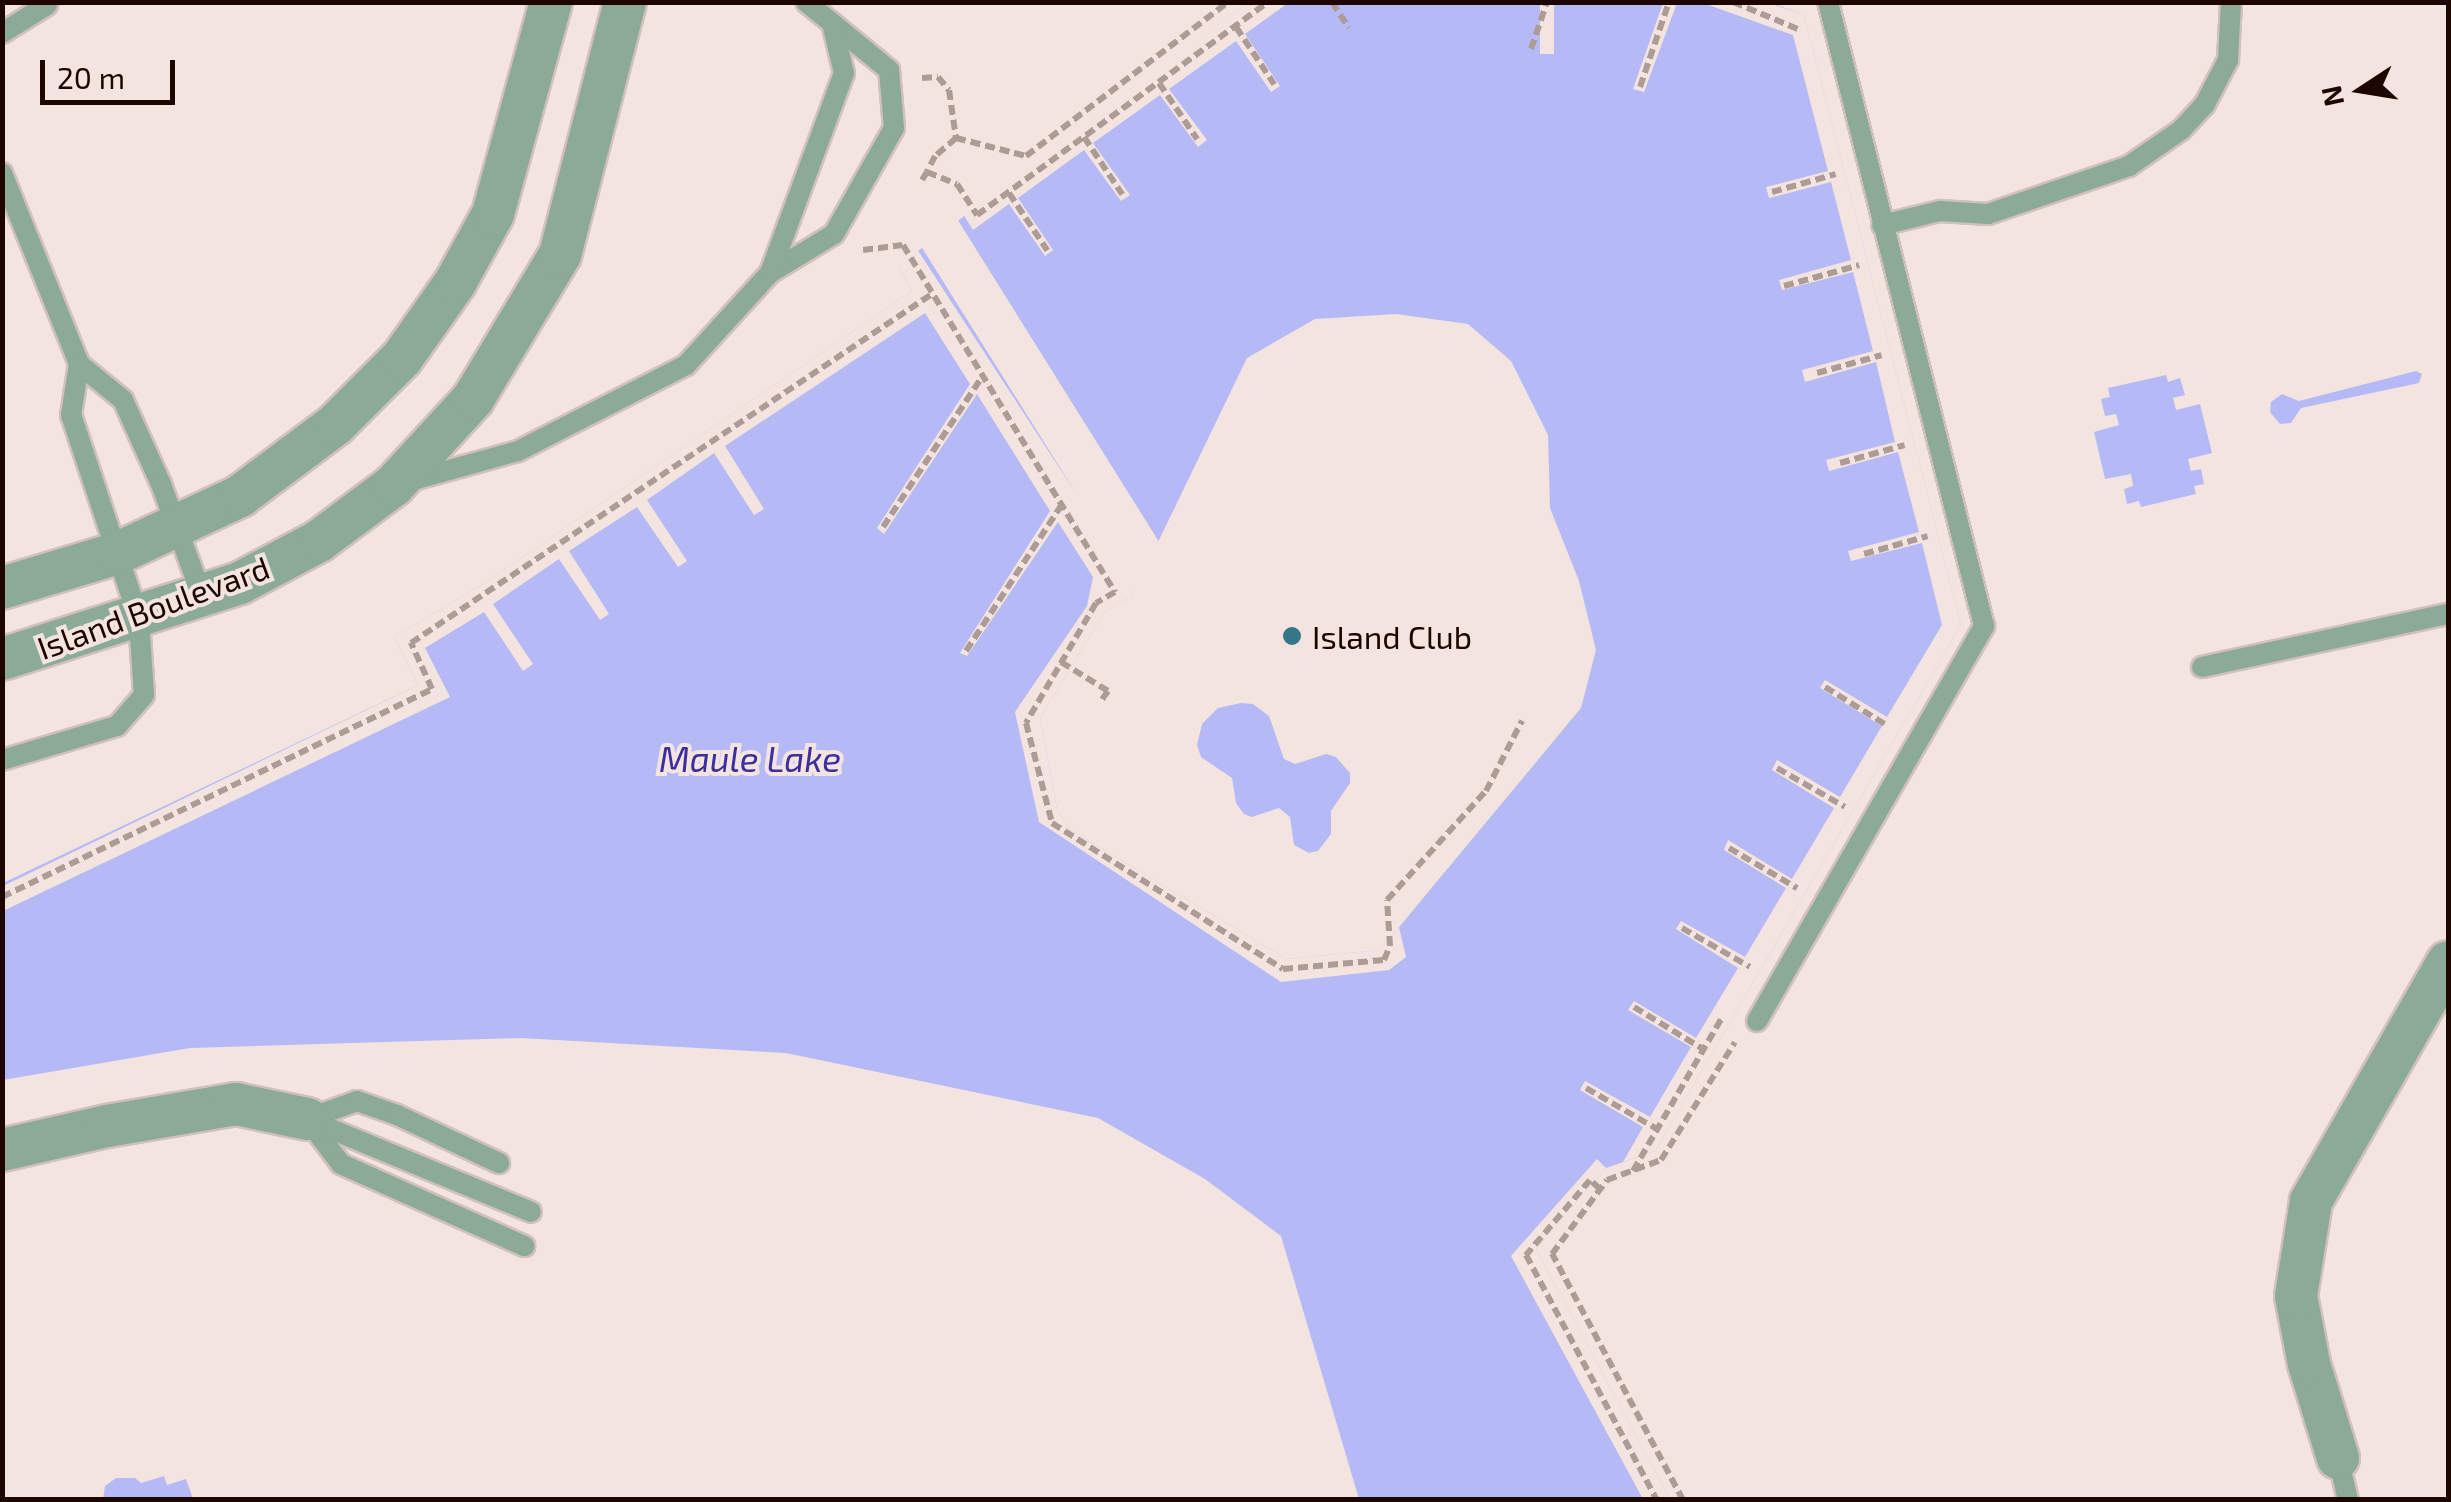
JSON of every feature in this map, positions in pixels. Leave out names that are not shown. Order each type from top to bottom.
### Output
[{"type":"street","name":"Island Boulevard","points":[[2,588],[118,552],[240,496],[336,425],[402,358],[455,283],[493,214],[552,2]]},
{"type":"street","name":"Island Boulevard","points":[[2,659],[240,583],[319,541],[394,485],[473,399],[560,255],[626,2]]},
{"type":"street","points":[[2338,1458],[2309,1364],[2296,1296],[2311,1201],[2448,962]]},
{"type":"street","points":[[2,1150],[107,1126],[236,1104],[307,1119]]},
{"type":"lane","points":[[394,485],[518,451],[686,365],[770,273],[834,234],[894,128],[890,70],[806,2]]},
{"type":"lane","points":[[1758,1021],[1984,626],[1828,2]]},
{"type":"lane","points":[[1882,225],[1940,211],[1988,214],[2129,166],[2181,130],[2204,104],[2228,60],[2231,2]]},
{"type":"lane","points":[[2,33],[48,6]]},
{"type":"lane","points":[[770,273],[844,73],[832,23]]},
{"type":"lane","points":[[2,174],[79,364],[123,400],[177,525],[202,596]]},
{"type":"lane","points":[[2,760],[117,726],[144,695],[139,618],[71,415],[79,364]]},
{"type":"lane","points":[[2202,667],[2448,614]]},
{"type":"lane","points":[[307,1119],[356,1101],[397,1115],[499,1163]]},
{"type":"lane","points":[[307,1119],[531,1212]]},
{"type":"lane","points":[[307,1119],[341,1164],[524,1246]]},
{"type":"lane","points":[[2338,1458],[2348,1500]]},
{"type":"path","points":[[956,138],[1026,156],[1228,2]]},
{"type":"path","points":[[956,138],[935,156],[925,176],[957,184],[977,216],[1268,2]]},
{"type":"path","points":[[1332,2],[1349,28]]},
{"type":"path","points":[[1531,49],[1547,2]]},
{"type":"path","points":[[1640,87],[1669,2]]},
{"type":"path","points":[[1733,2],[1797,26],[1802,45]]},
{"type":"path","points":[[1236,27],[1274,84]]},
{"type":"path","points":[[911,78],[938,77],[949,90],[956,138]]},
{"type":"path","points":[[1159,83],[1197,139]]},
{"type":"path","points":[[1084,137],[1122,194]]},
{"type":"path","points":[[1831,157],[1839,187]]},
{"type":"path","points":[[1772,192],[1836,174]]},
{"type":"path","points":[[1009,192],[1047,250]]},
{"type":"path","points":[[883,248],[903,245],[1114,592],[1096,602],[1026,723],[1052,823],[1282,969],[1384,960],[1390,946],[1386,900],[1486,792],[1522,721]]},
{"type":"path","points":[[1854,248],[1862,279]]},
{"type":"path","points":[[1784,286],[1859,265]]},
{"type":"path","points":[[2,897],[432,689],[411,643],[932,294]]},
{"type":"path","points":[[1878,339],[1885,369]]},
{"type":"path","points":[[1817,373],[1882,355]]},
{"type":"path","points":[[883,527],[982,376]]},
{"type":"path","points":[[1901,430],[1910,464]]},
{"type":"path","points":[[1840,463],[1905,445]]},
{"type":"path","points":[[966,651],[1062,506]]},
{"type":"path","points":[[1924,518],[1932,554]]},
{"type":"path","points":[[1864,554],[1928,536]]},
{"type":"path","points":[[1061,662],[1108,691],[1100,700]]},
{"type":"path","points":[[1825,687],[1891,728]]},
{"type":"path","points":[[1882,744],[1900,712]]},
{"type":"path","points":[[1777,768],[1844,807]]},
{"type":"path","points":[[1837,820],[1854,792]]},
{"type":"path","points":[[1729,848],[1797,888]]},
{"type":"path","points":[[1788,904],[1805,874]]},
{"type":"path","points":[[1682,928],[1751,968]]},
{"type":"path","points":[[1742,984],[1760,952]]},
{"type":"path","points":[[1633,1170],[1732,1000]]},
{"type":"path","points":[[1634,1007],[1703,1049]]},
{"type":"path","points":[[1684,1500],[1552,1254],[1607,1180],[1661,1160],[1741,1032],[1758,1021]]},
{"type":"path","points":[[1586,1088],[1657,1128]]},
{"type":"path","points":[[1600,1190],[1590,1180],[1526,1255],[1657,1500]]},
{"type":"water","name":"Maule Lake","points":[[1769,2],[1804,15],[1961,625],[1655,1151],[1606,1168],[1536,1249],[1670,1499],[1359,1499],[1281,1236],[1205,1179],[1098,1118],[786,1053],[521,1038],[190,1048],[3,1080],[3,883],[418,685],[394,637],[486,582],[912,291],[898,266],[1247,3]],"holes":[[[1396,314],[1468,324],[1511,361],[1548,435],[1550,508],[1579,581],[1596,650],[1581,708],[1380,950],[1287,959],[1069,829],[1057,809],[1040,718],[1105,611],[1132,596],[1247,358],[1315,319]]]},
{"type":"water","points":[[2416,371],[2422,374],[2419,383],[2301,408],[2291,423],[2280,424],[2270,412],[2271,402],[2282,394],[2299,401]]},
{"type":"water","points":[[2166,375],[2168,382],[2180,378],[2185,395],[2173,398],[2176,410],[2200,404],[2212,453],[2188,459],[2191,471],[2201,469],[2204,484],[2194,486],[2196,494],[2141,507],[2139,501],[2127,504],[2124,489],[2133,486],[2131,474],[2105,479],[2094,432],[2119,425],[2116,414],[2105,416],[2101,399],[2110,397],[2108,388]]},
{"type":"water","points":[[1253,704],[1269,716],[1284,759],[1295,764],[1326,754],[1336,757],[1350,773],[1350,783],[1331,811],[1331,834],[1318,851],[1309,853],[1294,845],[1290,817],[1279,808],[1252,817],[1244,814],[1236,803],[1232,778],[1201,757],[1197,745],[1202,724],[1218,708]]},
{"type":"water","points":[[164,1476],[167,1485],[186,1479],[193,1499],[103,1499],[105,1486],[116,1478],[135,1478],[141,1483]]},
{"type":"pier","points":[[1247,3],[1288,3],[1245,34],[1280,86],[1271,92],[1236,41],[1169,89],[1207,140],[1198,147],[1160,95],[1093,143],[1130,195],[1121,201],[1084,150],[1018,198],[1053,250],[1045,256],[1009,204],[973,230],[963,214]]},
{"type":"pier","points":[[1540,3],[1554,3],[1554,54],[1540,54]]},
{"type":"pier","points":[[1663,3],[1677,3],[1644,92],[1633,89]]},
{"type":"pier","points":[[1703,3],[1769,3],[1804,15],[1961,625],[1655,1151],[1623,1162],[1643,1127],[1580,1090],[1585,1081],[1650,1117],[1691,1047],[1628,1010],[1634,1001],[1696,1038],[1738,968],[1676,929],[1681,921],[1745,957],[1786,888],[1724,850],[1728,840],[1792,879],[1834,808],[1772,770],[1777,760],[1840,797],[1882,726],[1820,688],[1825,680],[1887,717],[1942,625],[1922,543],[1851,561],[1848,551],[1919,532],[1898,452],[1829,471],[1826,460],[1895,442],[1876,362],[1805,382],[1802,370],[1873,351],[1853,272],[1782,290],[1779,280],[1851,260],[1831,182],[1769,198],[1766,187],[1828,171],[1793,35]]},
{"type":"pier","points":[[954,214],[1161,545],[1139,592],[1136,588],[1132,596],[1105,611],[1040,718],[1057,809],[1069,829],[1287,959],[1380,950],[1399,927],[1406,957],[1389,970],[1281,982],[1039,822],[1015,712],[1087,606],[1093,577],[1058,522],[967,656],[960,653],[1050,511],[977,394],[884,534],[877,528],[970,384],[925,313],[725,446],[764,509],[754,515],[714,453],[647,500],[687,561],[678,567],[637,507],[569,551],[609,614],[600,620],[559,559],[493,604],[533,664],[523,671],[484,612],[425,648],[450,697],[3,911],[3,886],[418,685],[394,637],[486,582],[912,291],[896,262],[915,246],[1079,498],[919,243]]},
{"type":"pier","points":[[1597,1159],[1606,1168],[1536,1249],[1670,1499],[1643,1499],[1511,1256]]},
{"type":"place","name":"Island Club","points":[[1292,636]]}]
